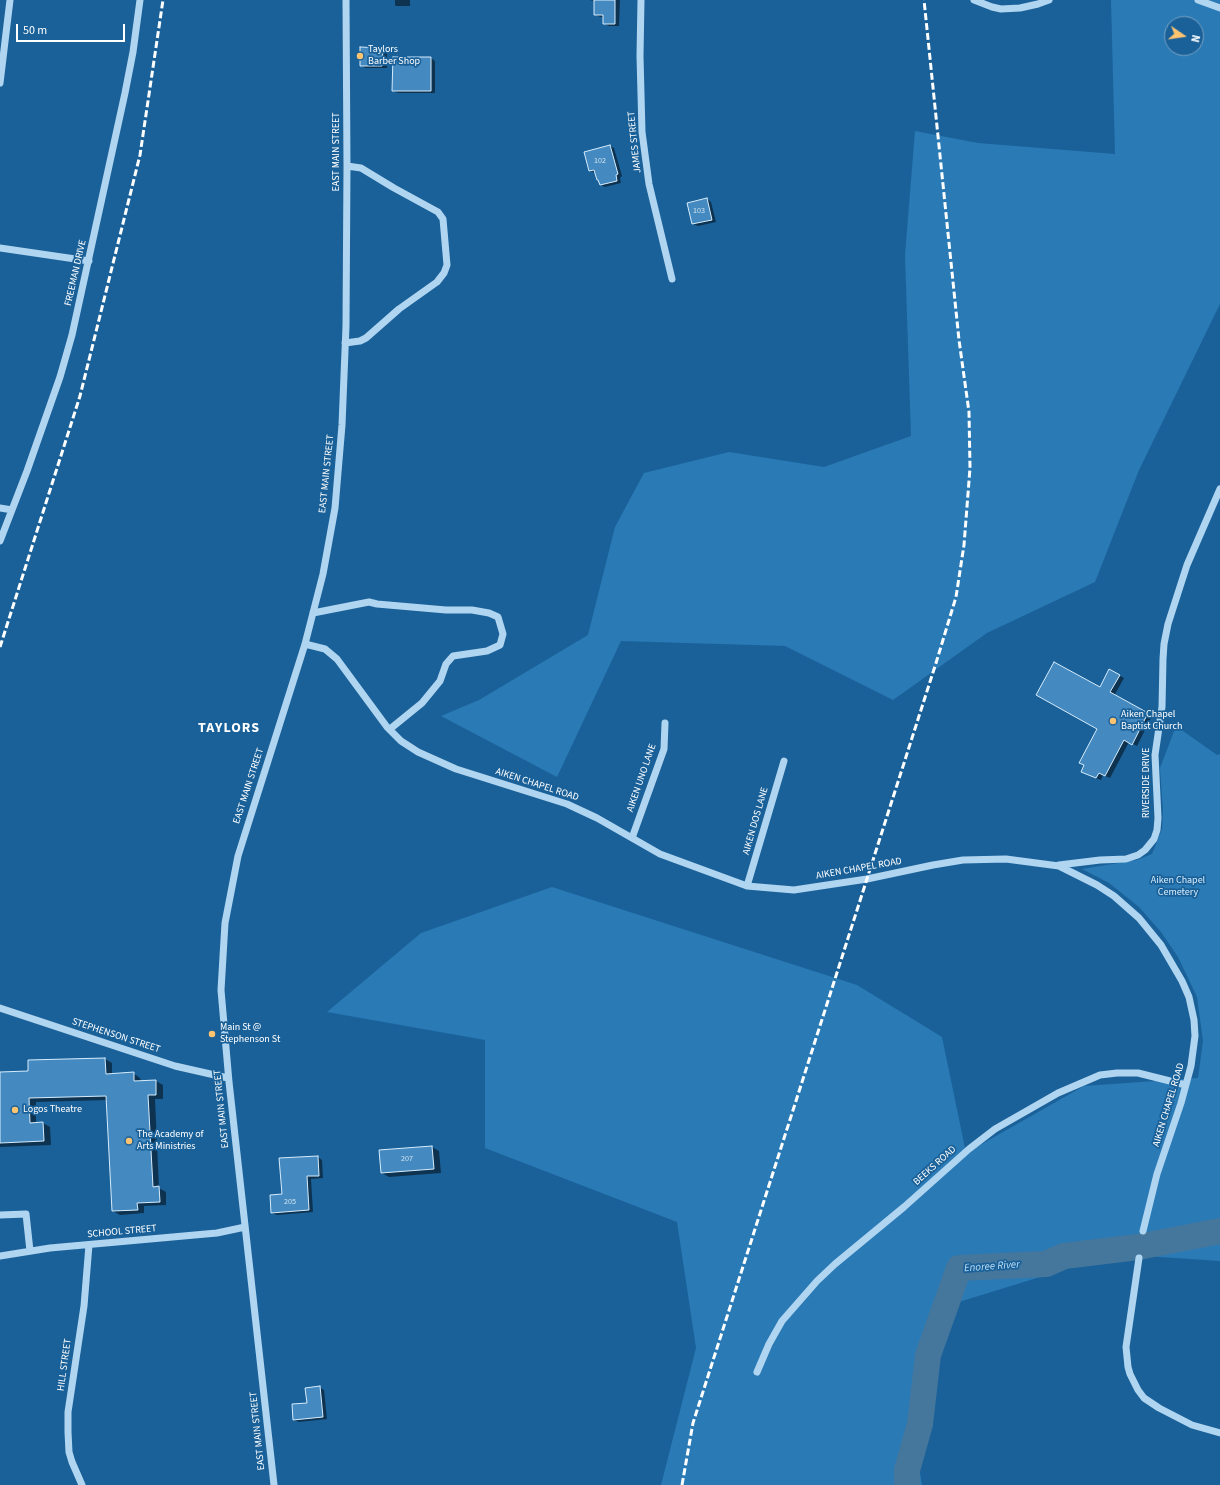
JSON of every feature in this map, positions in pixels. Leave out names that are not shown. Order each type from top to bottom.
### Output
[{"type":"street","points":[[0,83],[10,0]]},
{"type":"street","name":"FREEMAN DRIVE","points":[[0,542],[60,377],[72,334],[126,93],[140,0]]},
{"type":"street","name":"EAST MAIN STREET","points":[[274,1485],[228,1078],[221,990],[225,923],[238,856],[305,644],[323,574],[335,508],[342,432],[345,343],[347,166],[346,0]]},
{"type":"street","name":"JAMES STREET","points":[[641,0],[640,56],[642,132],[649,184],[672,279]]},
{"type":"street","points":[[974,0],[992,7],[1001,8],[1020,8],[1049,0]]},
{"type":"street","points":[[1198,0],[1220,8]]},
{"type":"street","points":[[345,343],[360,341],[366,338],[399,309],[437,282],[444,273],[447,265],[443,220],[438,212],[361,168],[347,166]]},
{"type":"street","points":[[0,248],[89,261]]},
{"type":"street","name":"RIVERSIDE DRIVE","points":[[1059,866],[1100,860],[1126,859],[1138,855],[1145,850],[1154,839],[1157,830],[1158,818],[1155,755],[1162,707],[1164,644],[1168,624],[1185,571],[1220,489]]},
{"type":"street","points":[[0,508],[12,510]]},
{"type":"street","points":[[313,613],[369,602],[446,610],[472,610],[489,613],[498,617],[503,634],[500,645],[487,651],[453,656],[446,664],[440,681],[422,703],[390,730]]},
{"type":"street","name":"AIKEN CHAPEL ROAD","points":[[305,644],[325,649],[337,659],[390,730],[401,741],[418,752],[434,760],[489,780],[523,789],[567,804],[581,810],[660,854],[747,886],[794,890],[867,879],[933,865],[981,859],[1006,859],[1059,866],[1097,885],[1126,906],[1139,918],[1161,945],[1173,963],[1189,997],[1194,1020],[1194,1051],[1186,1085],[1157,1174],[1143,1231]]},
{"type":"street","name":"AIKEN UNO LANE","points":[[632,838],[664,749],[665,723]]},
{"type":"street","name":"AIKEN DOS LANE","points":[[747,886],[784,761]]},
{"type":"street","name":"STEPHENSON STREET","points":[[0,1008],[175,1066],[228,1078]]},
{"type":"street","name":"BEEKS ROAD","points":[[757,1372],[769,1344],[782,1321],[817,1281],[969,1149],[996,1129],[1058,1093],[1100,1075],[1138,1073],[1186,1085]]},
{"type":"street","points":[[0,1215],[26,1214],[30,1251]]},
{"type":"street","name":"SCHOOL STREET","points":[[0,1256],[50,1248],[89,1246],[217,1233],[245,1227]]},
{"type":"street","name":"HILL STREET","points":[[82,1485],[69,1452],[68,1412],[84,1306],[89,1246]]},
{"type":"street","points":[[1139,1258],[1126,1347],[1130,1374],[1144,1398],[1159,1408],[1192,1424],[1220,1433]]},
{"type":"green space","points":[[1111,0],[1220,0],[1220,304],[1139,470],[1095,582],[987,633],[893,700],[785,646],[621,641],[557,777],[441,716],[479,700],[588,635],[615,527],[644,473],[729,452],[824,467],[911,436],[905,255],[915,131],[978,143],[1115,154]]},
{"type":"green space","name":"Aiken Chapel Cemetery","points":[[1176,726],[1217,755],[1220,754],[1220,1261],[1115,1254],[949,1305],[918,1461],[922,1485],[661,1485],[696,1348],[677,1222],[485,1148],[485,1040],[327,1012],[421,933],[552,887],[857,985],[942,1037],[966,1153],[1084,1086],[1198,1078],[1203,1041],[1197,997],[1178,957],[1161,932],[1139,907],[1109,883],[1082,869],[1137,860],[1152,854],[1162,829],[1163,811],[1160,768]]},
{"type":"building","points":[[594,0],[615,0],[615,24],[603,24],[603,15],[594,15]]},
{"type":"building","points":[[360,47],[383,48],[382,66],[360,66]]},
{"type":"building","points":[[393,57],[431,57],[431,91],[392,91]]},
{"type":"building","points":[[610,145],[618,174],[616,175],[617,181],[600,185],[594,170],[589,171],[584,152]]},
{"type":"building","points":[[707,198],[712,220],[692,224],[687,203]]},
{"type":"building","name":"Aiken Chapel Baptist Church","points":[[1054,662],[1100,687],[1109,669],[1120,675],[1110,692],[1148,713],[1132,745],[1124,740],[1105,776],[1099,773],[1096,778],[1081,772],[1084,765],[1079,763],[1097,729],[1036,695]]},
{"type":"building","points":[[105,1058],[106,1074],[134,1072],[134,1081],[156,1080],[156,1095],[148,1095],[153,1187],[159,1186],[160,1202],[137,1203],[138,1210],[112,1211],[106,1096],[29,1098],[30,1123],[43,1122],[44,1141],[0,1143],[0,1072],[28,1071],[28,1060]]},
{"type":"building","points":[[432,1146],[434,1169],[381,1173],[379,1150]]},
{"type":"building","points":[[318,1156],[319,1176],[307,1176],[309,1210],[271,1213],[270,1195],[282,1194],[279,1158]]},
{"type":"building","points":[[320,1386],[323,1417],[293,1420],[292,1404],[307,1403],[305,1388]]},
{"type":"waterway","name":"Enoree River","points":[[907,1485],[907,1470],[920,1424],[928,1355],[959,1268],[1046,1264],[1064,1256],[1138,1247],[1220,1231]]},
{"type":"railway","points":[[0,647],[80,396],[140,155],[163,0]]},
{"type":"railway","points":[[682,1485],[693,1423],[956,597],[964,545],[970,468],[969,412],[959,340],[924,0]]},
{"type":"place","name":"Taylors Barber Shop","points":[[360,56]]},
{"type":"place","name":"Aiken Chapel Baptist Church","points":[[1113,721]]},
{"type":"place","name":"Main St @ Stephenson St","points":[[212,1034]]},
{"type":"place","name":"Logos Theatre","points":[[15,1110]]},
{"type":"place","name":"The Academy of Arts Ministries","points":[[129,1141]]},
{"type":"district","name":"TAYLORS","points":[[229,729]]}]
